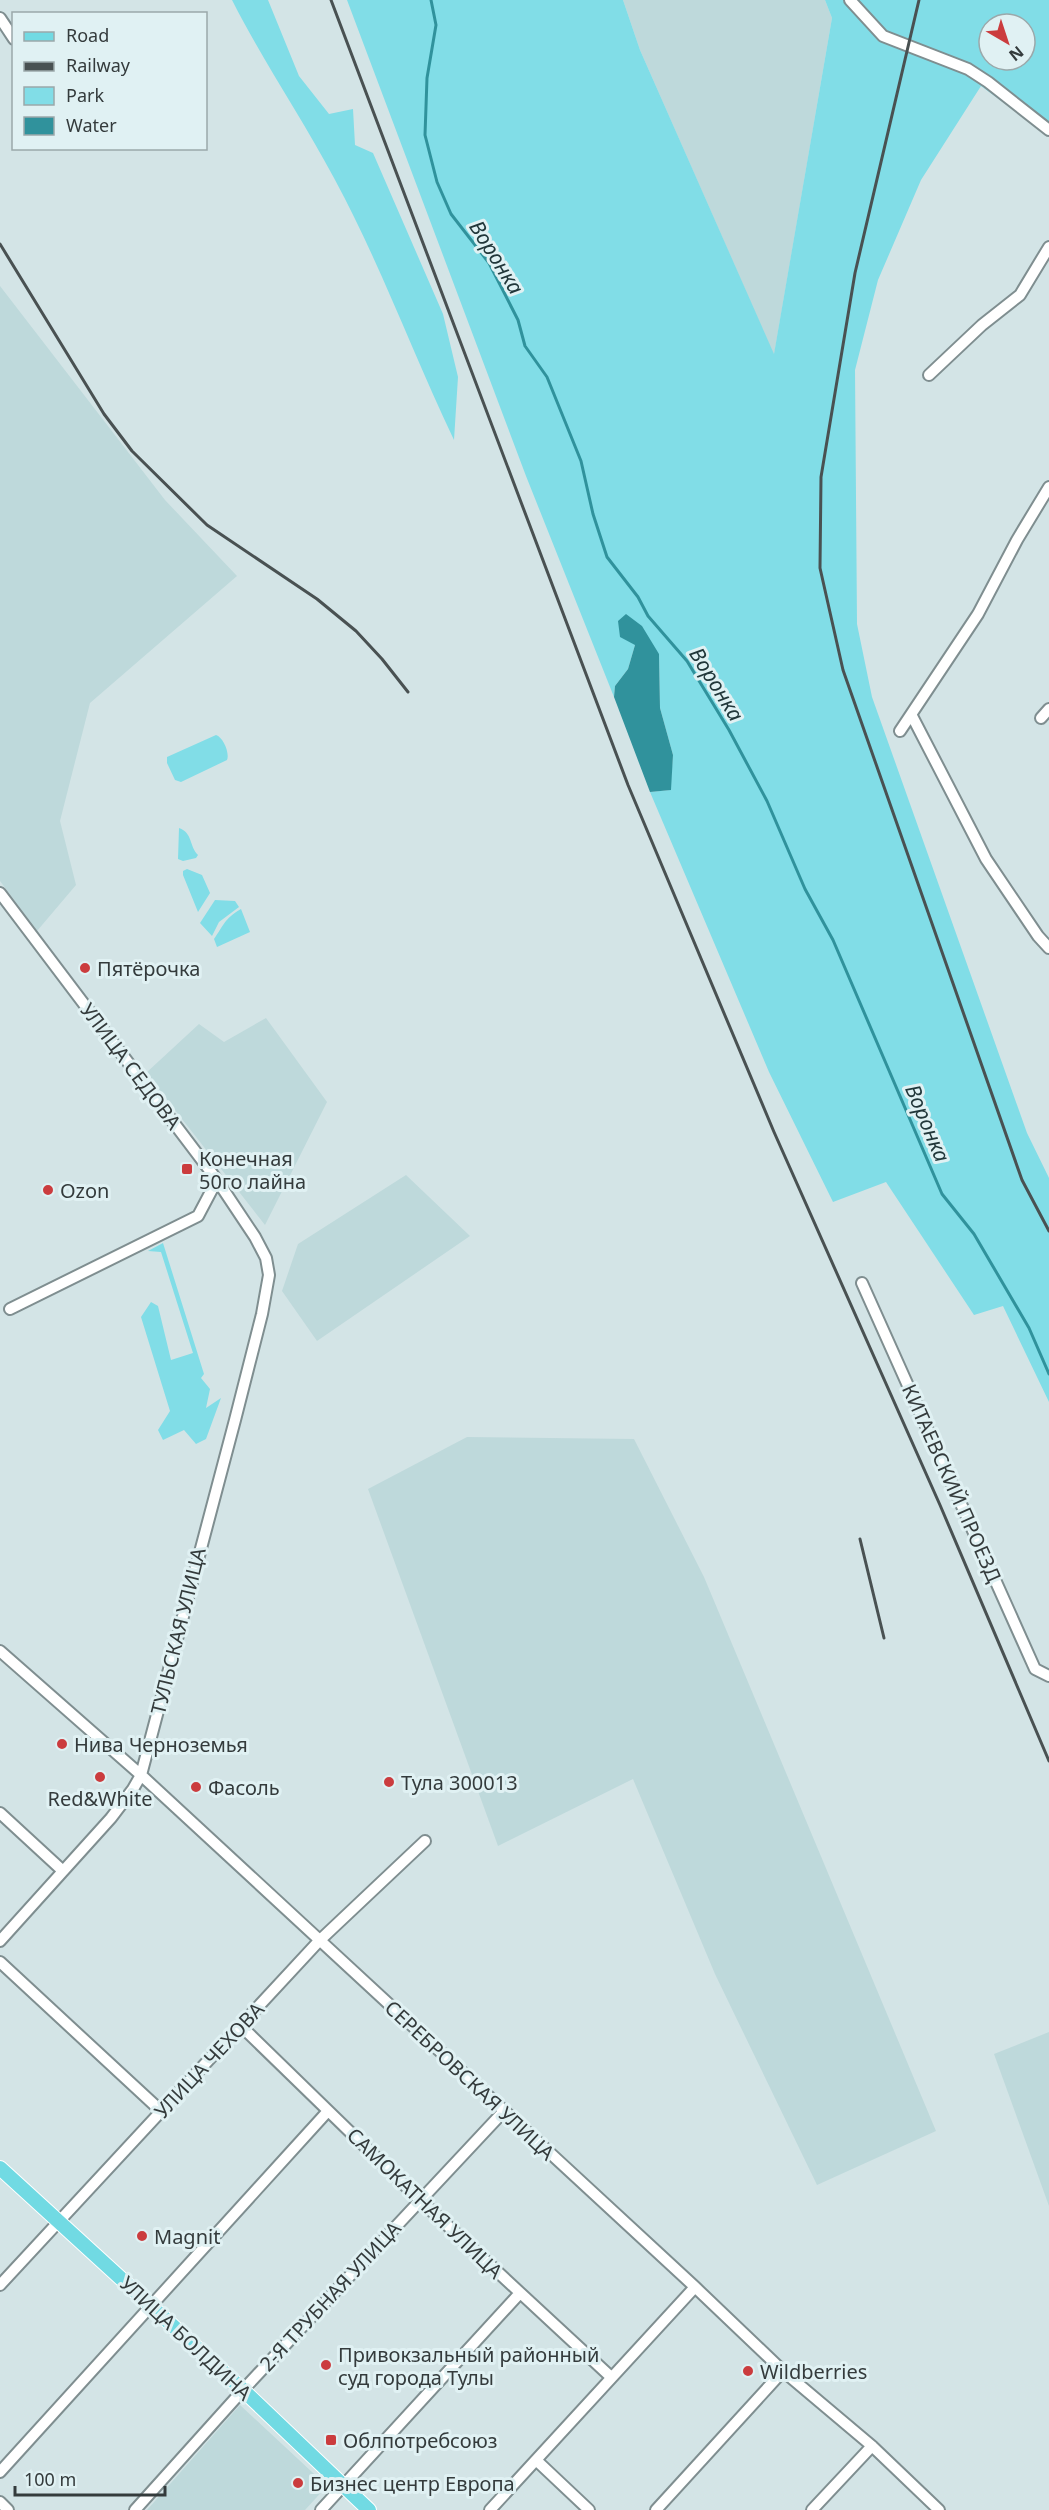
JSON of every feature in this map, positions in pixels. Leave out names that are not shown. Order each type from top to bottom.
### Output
[{"type":"main road","name":"УЛИЦА БОЛДИНА","points":[[0,2168],[243,2390],[369,2510]]},
{"type":"street","points":[[850,0],[887,39],[960,65],[988,82],[1049,130]]},
{"type":"street","points":[[0,18],[12,36]]},
{"type":"street","points":[[928,375],[982,325],[1020,295],[1049,247]]},
{"type":"street","points":[[900,731],[978,614],[1017,540],[1049,487]]},
{"type":"street","points":[[1041,718],[1049,710]]},
{"type":"street","points":[[912,716],[986,859],[1049,948]]},
{"type":"street","name":"УЛИЦА СЕДОВА","points":[[0,893],[217,1180],[255,1237],[266,1258],[269,1275]]},
{"type":"street","points":[[10,1309],[198,1216],[217,1180]]},
{"type":"street","name":"ТУЛЬСКАЯ УЛИЦА","points":[[0,1941],[111,1818],[141,1775],[235,1420],[262,1314],[269,1275]]},
{"type":"street","name":"КИТАЕВСКИЙ ПРОЕЗД","points":[[862,1283],[1035,1669],[1049,1676]]},
{"type":"street","name":"СЕРЕБРОВСКАЯ УЛИЦА","points":[[0,1651],[141,1775],[783,2371],[872,2446],[939,2510]]},
{"type":"street","points":[[0,1813],[63,1871]]},
{"type":"street","name":"УЛИЦА ЧЕХОВА","points":[[0,2285],[320,1941],[425,1841]]},
{"type":"street","points":[[0,1962],[161,2111]]},
{"type":"street","name":"САМОКАТНАЯ УЛИЦА","points":[[241,2026],[420,2200],[611,2377]]},
{"type":"street","points":[[0,2472],[328,2110]]},
{"type":"street","name":"2-Я ТРУБНАЯ УЛИЦА","points":[[135,2510],[243,2390],[504,2111]]},
{"type":"street","points":[[490,2510],[695,2287]]},
{"type":"street","points":[[321,2510],[520,2293]]},
{"type":"street","points":[[657,2510],[783,2371]]},
{"type":"street","points":[[812,2510],[872,2446]]},
{"type":"street","points":[[536,2460],[589,2510]]},
{"type":"street","points":[[0,2502],[8,2510]]},
{"type":"shaded area","points":[[623,0],[825,0],[832,18],[774,355],[640,50]]},
{"type":"shaded area","points":[[0,286],[165,500],[237,576],[90,703],[60,821],[76,885],[37,931],[0,881]]},
{"type":"shaded area","points":[[266,1018],[327,1102],[265,1225],[146,1073],[199,1024],[224,1042]]},
{"type":"shaded area","points":[[406,1175],[470,1236],[317,1341],[282,1291],[298,1244]]},
{"type":"shaded area","points":[[467,1437],[634,1439],[704,1577],[936,2131],[817,2185],[715,1974],[633,1779],[498,1846],[368,1489]]},
{"type":"shaded area","points":[[1049,2032],[1049,2206],[994,2054]]},
{"type":"shaded area","points":[[240,2405],[327,2486],[305,2510],[147,2510]]},
{"type":"green space","points":[[232,0],[268,0],[299,76],[329,114],[353,109],[355,145],[373,153],[443,314],[458,377],[454,440],[351,210]]},
{"type":"green space","points":[[347,0],[623,0],[640,50],[774,354],[832,18],[825,0],[1049,0],[1049,136],[981,86],[921,180],[878,280],[855,370],[857,624],[872,697],[1027,1133],[1049,1178],[1049,1402],[1003,1306],[974,1315],[886,1182],[833,1202],[769,1072],[650,792],[670,790],[673,755],[660,708],[659,654],[635,645],[628,669],[615,686],[614,697],[526,476]]},
{"type":"green space","points":[[216,735],[225,746],[228,753],[227,760],[181,782],[175,780],[167,763],[167,757]]},
{"type":"green space","points":[[179,828],[189,836],[198,855],[196,858],[183,861],[178,859]]},
{"type":"green space","points":[[187,869],[202,875],[210,893],[198,912],[183,875],[183,871]]},
{"type":"green space","points":[[215,900],[235,901],[239,907],[219,922],[212,936],[200,923]]},
{"type":"green space","points":[[241,909],[250,932],[217,947],[214,939],[228,919]]},
{"type":"green space","points":[[163,1243],[204,1374],[201,1378],[210,1389],[206,1408],[221,1398],[206,1439],[196,1444],[184,1430],[163,1440],[158,1430],[170,1411],[141,1317],[151,1302],[158,1306],[171,1360],[193,1353],[161,1252],[148,1251]]},
{"type":"water","points":[[626,614],[642,626],[659,654],[660,708],[673,755],[671,790],[650,792],[614,697],[615,686],[628,669],[635,645],[620,637],[618,621]]},
{"type":"waterway","name":"Воронка","points":[[431,0],[436,25],[427,78],[425,135],[437,182],[451,214],[489,263],[518,320],[525,346],[547,377],[581,461],[593,514],[607,557],[638,597],[648,616],[687,661],[729,730],[767,801],[805,889],[833,940],[942,1194],[974,1234],[1029,1328],[1049,1374]]},
{"type":"railway","points":[[331,0],[628,785],[774,1132],[940,1505],[1049,1761]]},
{"type":"railway","points":[[919,0],[855,273],[821,477],[820,568],[843,670],[1022,1180],[1049,1231]]},
{"type":"railway","points":[[0,244],[104,414],[132,451],[207,525],[317,599],[356,631],[408,692]]},
{"type":"railway","points":[[860,1539],[884,1638]]},
{"type":"place","name":"Пятёрочка","points":[[85,968]]},
{"type":"place","name":"Конечная 50го лайна","points":[[187,1169]]},
{"type":"place","name":"Ozon","points":[[48,1190]]},
{"type":"place","name":"Нива Черноземья","points":[[62,1744]]},
{"type":"place","name":"Red&White","points":[[100,1777]]},
{"type":"place","name":"Тула 300013","points":[[389,1782]]},
{"type":"place","name":"Фасоль","points":[[196,1787]]},
{"type":"place","name":"Magnit","points":[[142,2236]]},
{"type":"place","name":"Привокзальный районный суд города Тулы","points":[[326,2365]]},
{"type":"place","name":"Wildberries","points":[[748,2371]]},
{"type":"place","name":"Облпотребсоюз","points":[[331,2440]]},
{"type":"place","name":"Бизнес центр Европа","points":[[298,2483]]}]
